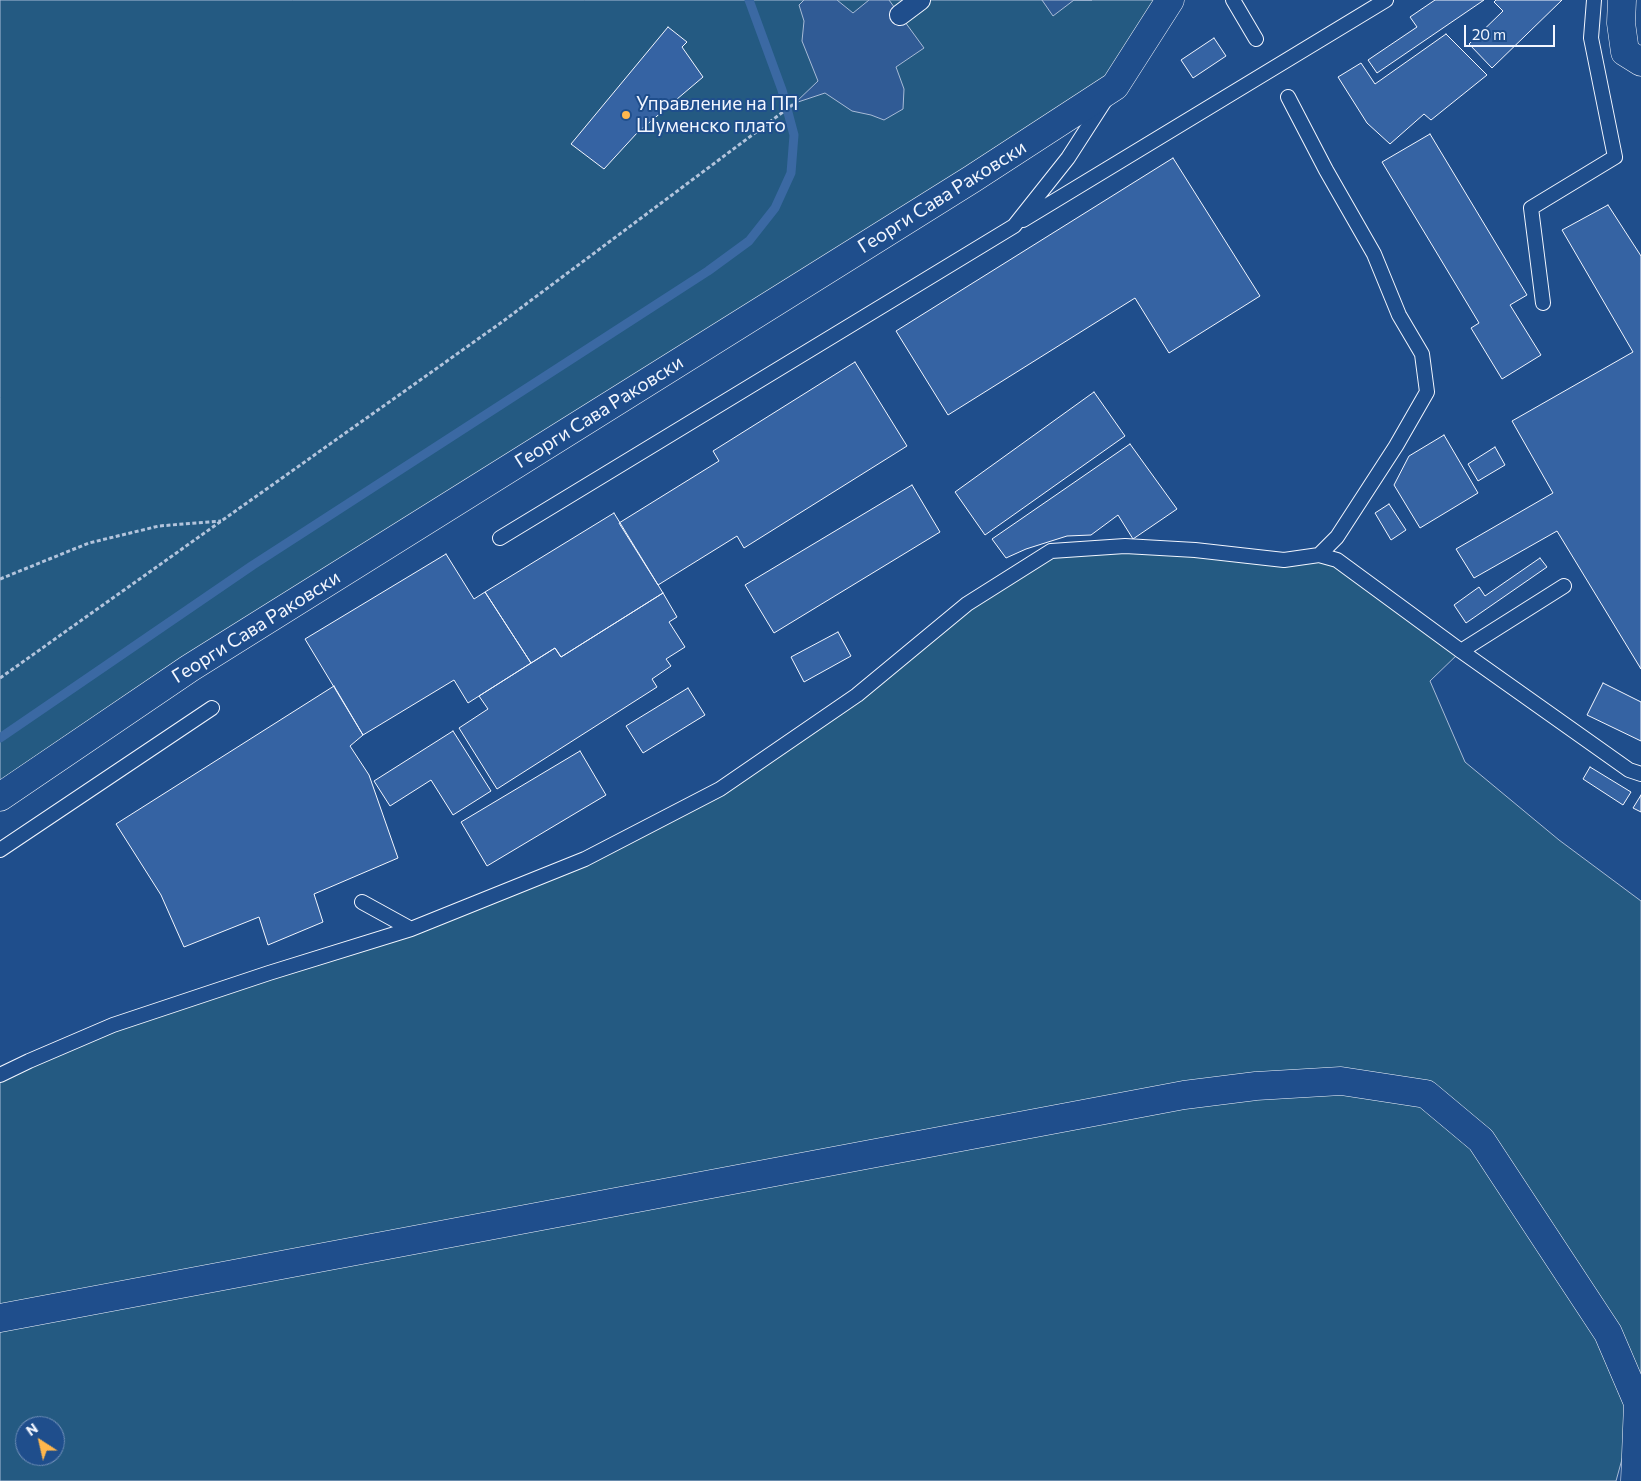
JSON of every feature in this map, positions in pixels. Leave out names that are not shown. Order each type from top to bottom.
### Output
[{"type":"street","points":[[900,15],[920,0]]},
{"type":"street","name":"Георги Сава Раковски","points":[[0,797],[198,662],[972,179],[1115,86],[1170,0]]},
{"type":"street","points":[[1622,0],[1621,23],[1625,52],[1639,62]]},
{"type":"street","points":[[0,1318],[1184,1095],[1256,1086],[1341,1081],[1426,1094],[1481,1140],[1608,1333],[1638,1404],[1635,1481]]},
{"type":"lane","points":[[1233,0],[1256,39]]},
{"type":"lane","points":[[500,538],[1386,0]]},
{"type":"lane","points":[[1543,302],[1531,208],[1615,157],[1591,38],[1594,0]]},
{"type":"lane","points":[[1014,226],[1068,158],[1115,86]]},
{"type":"lane","points":[[1288,97],[1321,162],[1374,254],[1400,315],[1422,354],[1427,392],[1396,446],[1337,537],[1319,555]]},
{"type":"lane","points":[[0,1075],[113,1025],[269,973],[411,929],[585,859],[720,789],[857,695],[967,604],[1052,551],[1124,546],[1195,550],[1284,560],[1319,555],[1337,560],[1629,770],[1641,774]]},
{"type":"lane","points":[[1461,651],[1564,586]]},
{"type":"lane","points":[[0,850],[212,708]]},
{"type":"lane","points":[[362,902],[411,929]]},
{"type":"path","points":[[0,678],[502,322],[795,103]]},
{"type":"path","points":[[0,579],[89,543],[159,526],[221,521]]},
{"type":"shaded area","points":[[0,0],[1170,0],[1115,86],[0,796]]},
{"type":"shaded area","points":[[804,0],[837,0],[853,13],[869,0],[889,0],[924,48],[896,67],[904,89],[903,109],[884,120],[852,111],[825,93],[795,103],[818,81],[802,41],[804,21],[799,5]]},
{"type":"shaded area","points":[[1042,0],[1074,0],[1053,16]]},
{"type":"shaded area","points":[[1051,551],[1319,555],[1461,651],[1430,681],[1465,762],[1559,840],[1641,901],[1641,1421],[1637,1405],[1616,1481],[0,1481],[0,1075],[269,973],[585,859],[720,789],[857,695],[967,604]]},
{"type":"building","points":[[1435,0],[1484,0],[1377,73],[1368,60],[1417,27],[1410,17]]},
{"type":"building","points":[[1496,0],[1562,0],[1492,68],[1469,44],[1503,11],[1494,2]]},
{"type":"building","name":"Управление на ПП Шуменско плато","points":[[668,27],[687,42],[682,47],[703,77],[637,133],[604,169],[571,144]]},
{"type":"building","points":[[1446,34],[1487,75],[1431,120],[1424,114],[1390,144],[1367,123],[1338,77],[1361,63],[1375,84]]},
{"type":"building","points":[[1214,38],[1226,56],[1193,78],[1181,60]]},
{"type":"building","points":[[1430,134],[1527,295],[1510,305],[1541,355],[1502,379],[1471,328],[1479,323],[1382,162]]},
{"type":"building","points":[[1173,158],[1260,296],[1169,353],[1135,298],[948,415],[896,331]]},
{"type":"building","points":[[1608,205],[1641,256],[1641,669],[1557,531],[1474,578],[1456,549],[1553,493],[1512,421],[1633,352],[1562,230]]},
{"type":"building","points":[[855,362],[907,446],[744,548],[737,536],[658,585],[619,523],[719,461],[713,451]]},
{"type":"building","points":[[1094,392],[1125,436],[985,535],[955,492]]},
{"type":"building","points":[[1444,435],[1478,493],[1420,528],[1394,485],[1409,456]]},
{"type":"building","points":[[1130,444],[1177,509],[1133,539],[1118,515],[1091,535],[1067,536],[1026,549],[1006,558],[992,539]]},
{"type":"building","points":[[1495,447],[1505,465],[1478,481],[1468,464]]},
{"type":"building","points":[[912,485],[940,532],[774,633],[745,585]]},
{"type":"building","points":[[1389,504],[1406,530],[1391,540],[1375,513]]},
{"type":"building","points":[[614,513],[663,593],[561,657],[555,648],[531,663],[485,592]]},
{"type":"building","points":[[446,554],[474,599],[485,592],[531,663],[468,703],[454,680],[363,735],[305,639]]},
{"type":"building","points":[[1540,558],[1547,567],[1466,623],[1454,605],[1479,587],[1485,596]]},
{"type":"building","points":[[663,593],[677,617],[669,622],[685,647],[666,659],[671,666],[652,679],[657,687],[497,789],[459,728],[488,709],[479,696],[555,648],[561,657]]},
{"type":"building","points":[[838,632],[851,656],[804,682],[791,657]]},
{"type":"building","points":[[1603,683],[1641,702],[1641,741],[1587,715]]},
{"type":"building","points":[[334,686],[363,735],[350,746],[369,775],[398,858],[314,894],[323,922],[268,945],[259,917],[184,947],[161,895],[116,824]]},
{"type":"building","points":[[688,688],[705,715],[643,753],[626,726]]},
{"type":"building","points":[[453,731],[491,791],[453,815],[431,780],[390,806],[374,781]]},
{"type":"building","points":[[580,751],[606,795],[487,866],[461,822]]},
{"type":"building","points":[[1590,767],[1631,792],[1623,805],[1583,779]]},
{"type":"building","points":[[1641,795],[1641,812],[1633,808]]},
{"type":"waterway","points":[[0,738],[253,565],[708,271],[749,241],[775,208],[791,173],[794,135],[782,90],[749,0]]},
{"type":"place","name":"Управление на ПП Шуменско плато","points":[[626,115]]}]
